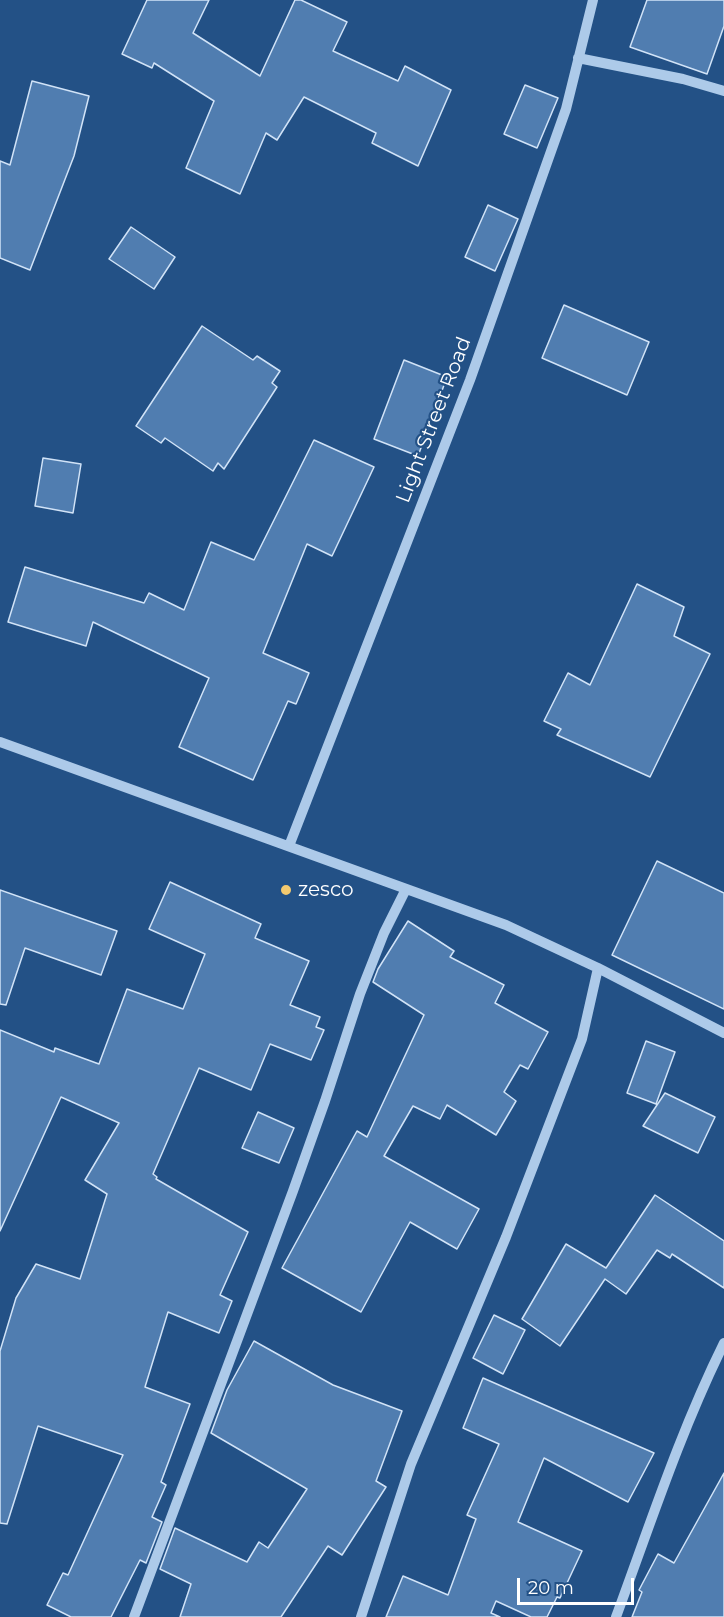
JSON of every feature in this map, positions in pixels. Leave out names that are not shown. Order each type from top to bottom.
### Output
[{"type":"street","name":"Light Street Road","points":[[289,846],[470,380],[566,109],[593,0]]},
{"type":"street","points":[[578,58],[724,91]]},
{"type":"street","points":[[0,742],[506,926],[598,968],[724,1033]]},
{"type":"street","points":[[134,1617],[297,1179],[360,994],[384,933],[406,889]]},
{"type":"street","points":[[361,1617],[411,1464],[506,1237],[582,1039],[598,968]]},
{"type":"street","points":[[616,1617],[676,1450],[700,1391],[724,1343]]},
{"type":"building","points":[[147,0],[209,0],[193,33],[260,76],[295,0],[301,0],[347,22],[333,51],[398,81],[405,66],[451,90],[418,166],[372,143],[376,133],[304,97],[277,140],[266,133],[240,194],[186,168],[214,101],[154,63],[152,68],[122,54]]},
{"type":"building","points":[[647,0],[724,0],[724,26],[707,74],[630,47]]},
{"type":"building","points":[[32,81],[89,96],[74,156],[30,270],[0,258],[0,161],[10,165]]},
{"type":"building","points":[[525,85],[558,98],[537,148],[504,134]]},
{"type":"building","points":[[488,205],[518,219],[495,271],[465,257]]},
{"type":"building","points":[[131,227],[175,257],[154,289],[109,259]]},
{"type":"building","points":[[564,305],[649,342],[627,395],[542,358]]},
{"type":"building","points":[[202,326],[253,360],[257,356],[280,371],[272,383],[277,387],[224,469],[218,463],[213,471],[165,438],[161,443],[136,426]]},
{"type":"building","points":[[404,360],[447,377],[418,456],[374,439]]},
{"type":"building","points":[[314,440],[374,467],[332,556],[307,544],[263,653],[309,673],[296,704],[288,701],[253,780],[179,747],[209,678],[93,622],[86,646],[8,622],[25,567],[144,603],[149,593],[184,610],[211,542],[254,560]]},
{"type":"building","points":[[43,458],[81,464],[73,513],[35,506]]},
{"type":"building","points":[[637,584],[684,607],[674,636],[710,654],[650,777],[557,735],[561,729],[544,721],[568,673],[590,685]]},
{"type":"building","points":[[657,861],[724,893],[724,1009],[612,955]]},
{"type":"building","points":[[170,882],[261,924],[255,938],[309,961],[290,1005],[320,1017],[316,1027],[324,1030],[311,1060],[270,1044],[251,1090],[199,1068],[153,1174],[157,1177],[156,1179],[248,1232],[220,1295],[232,1301],[219,1333],[168,1312],[145,1387],[190,1404],[161,1482],[166,1485],[152,1517],[162,1522],[146,1563],[140,1560],[111,1617],[71,1617],[47,1605],[63,1573],[68,1575],[123,1455],[38,1426],[7,1524],[0,1523],[0,1351],[16,1298],[36,1264],[80,1279],[107,1194],[85,1180],[119,1123],[61,1097],[0,1231],[0,1030],[54,1052],[55,1048],[99,1064],[127,989],[183,1009],[205,954],[149,929]]},
{"type":"building","points":[[0,890],[117,931],[101,975],[25,948],[6,1005],[0,1004]]},
{"type":"building","points":[[408,921],[454,951],[450,957],[504,985],[495,1003],[548,1032],[528,1069],[520,1065],[504,1092],[516,1101],[496,1135],[447,1105],[440,1119],[413,1106],[384,1156],[479,1209],[457,1249],[410,1222],[361,1312],[282,1268],[357,1131],[367,1137],[424,1015],[373,982],[378,969]]},
{"type":"building","points":[[646,1041],[675,1052],[656,1104],[627,1093]]},
{"type":"building","points":[[665,1093],[715,1117],[698,1153],[643,1126]]},
{"type":"building","points":[[258,1112],[294,1128],[279,1163],[242,1148]]},
{"type":"building","points":[[655,1195],[724,1241],[724,1288],[672,1254],[670,1258],[657,1250],[626,1294],[605,1279],[560,1346],[522,1319],[566,1244],[606,1268]]},
{"type":"building","points":[[494,1315],[525,1330],[503,1374],[473,1358]]},
{"type":"building","points":[[254,1341],[333,1385],[402,1411],[376,1481],[386,1487],[342,1555],[328,1546],[281,1617],[180,1617],[191,1584],[160,1569],[175,1528],[247,1562],[259,1542],[268,1548],[307,1489],[211,1433],[227,1390]]},
{"type":"building","points":[[483,1378],[654,1453],[628,1502],[544,1458],[518,1522],[582,1551],[560,1598],[557,1597],[547,1617],[531,1617],[496,1601],[491,1613],[500,1617],[386,1617],[403,1576],[448,1595],[476,1519],[467,1515],[499,1444],[463,1428]]},
{"type":"building","points":[[724,1473],[724,1617],[632,1617],[642,1592],[639,1590],[658,1554],[674,1563]]},
{"type":"place","name":"zesco","points":[[286,890]]}]
